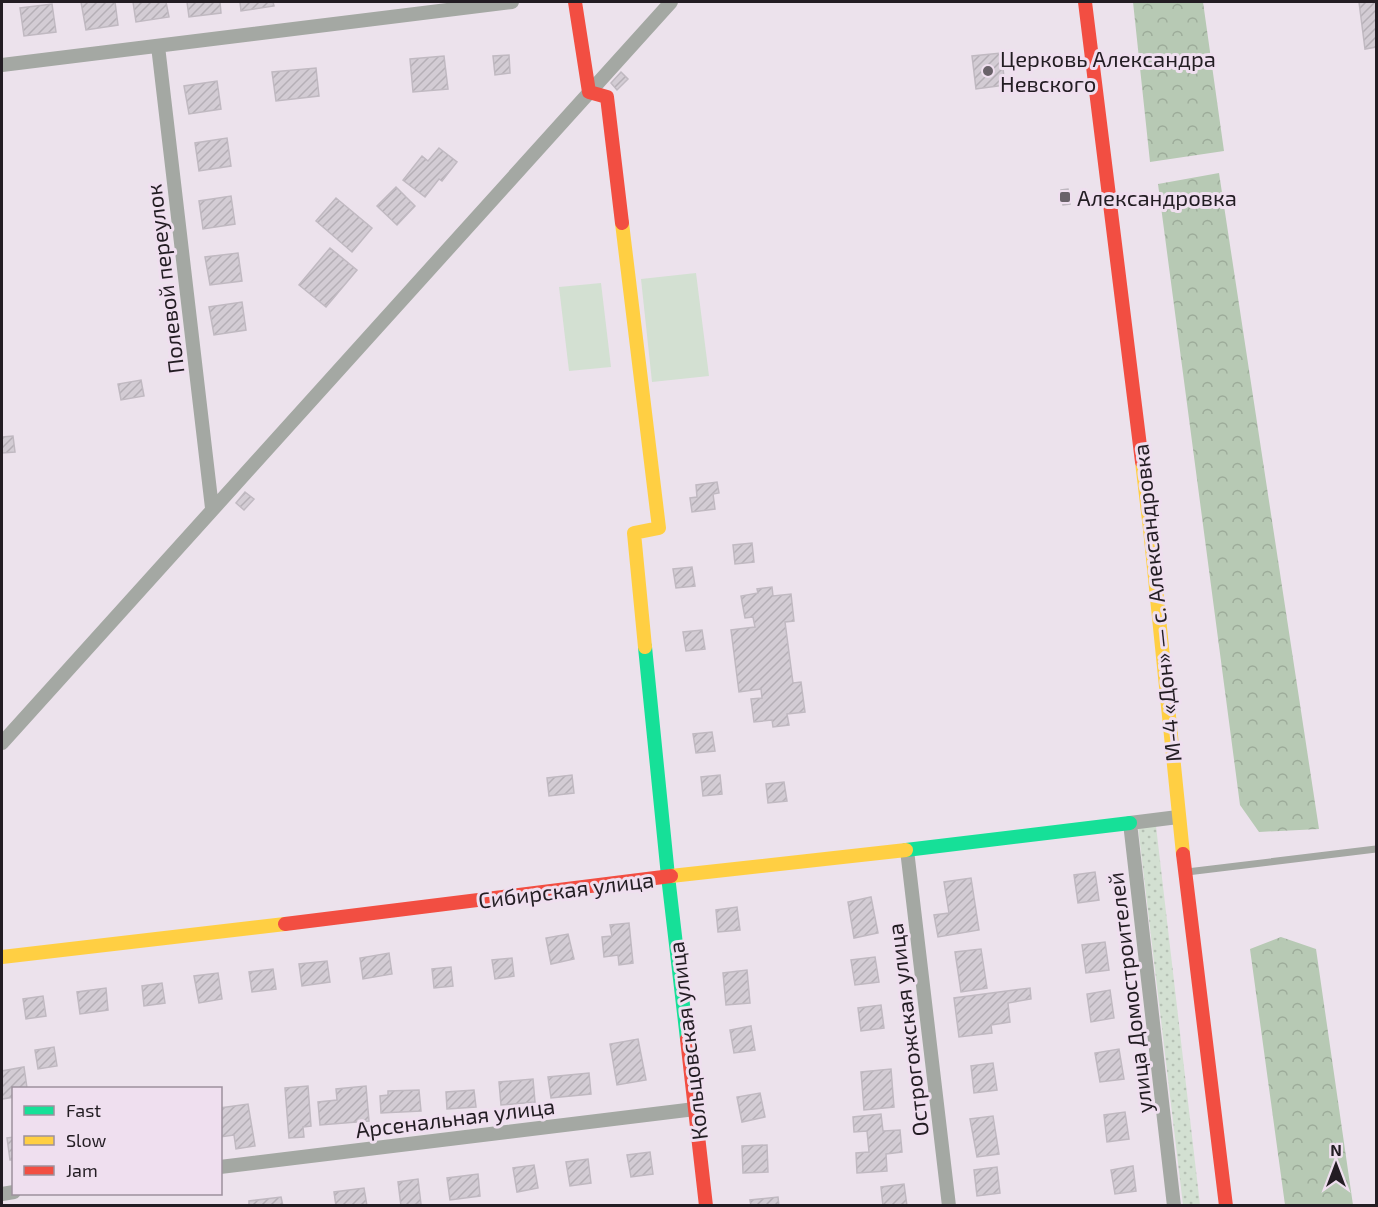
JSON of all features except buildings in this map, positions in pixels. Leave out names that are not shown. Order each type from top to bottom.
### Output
[{"type":"street","points":[[2,65],[513,2]]},
{"type":"street","points":[[575,2],[589,92]]},
{"type":"street","points":[[2,743],[670,2]]},
{"type":"street","name":"М-4 «Дон» — с. Александровка","points":[[1085,2],[1150,529],[1184,872],[1226,1206]]},
{"type":"street","name":"Полевой переулок","points":[[158,46],[212,508]]},
{"type":"street","name":"Кольцовская улица","points":[[589,92],[607,98],[659,528],[634,532],[668,876],[706,1206]]},
{"type":"street","points":[[1130,823],[1178,817]]},
{"type":"street","name":"Сибирская улица","points":[[2,957],[668,876],[1130,823]]},
{"type":"street","name":"улица Домостроителей","points":[[1130,823],[1174,1206]]},
{"type":"street","name":"Острогожская улица","points":[[907,850],[948,1206]]},
{"type":"street","name":"Арсенальная улица","points":[[222,1167],[695,1109]]},
{"type":"lane","points":[[1184,872],[1377,849]]},
{"type":"green space","points":[[1133,2],[1203,2],[1224,151],[1150,162]]},
{"type":"green space","points":[[1219,173],[1319,829],[1259,832],[1240,805],[1158,184]]},
{"type":"green space","points":[[696,273],[709,376],[652,382],[641,279]]},
{"type":"green space","points":[[601,283],[611,367],[569,371],[559,287]]},
{"type":"green space","points":[[1156,826],[1200,1205],[1183,1205],[1138,827]]},
{"type":"green space","points":[[1281,937],[1316,949],[1353,1205],[1285,1205],[1250,949]]},
{"type":"traffic: fast","points":[[645,647],[687,1039]]},
{"type":"traffic: fast","points":[[906,850],[1130,823]]},
{"type":"traffic: slow","points":[[622,223],[659,528],[634,533],[645,647]]},
{"type":"traffic: slow","points":[[1142,462],[1183,854]]},
{"type":"traffic: slow","points":[[671,876],[906,850]]},
{"type":"traffic: slow","points":[[2,957],[285,924]]},
{"type":"traffic: jam","points":[[575,2],[589,92],[607,97],[622,223]]},
{"type":"traffic: jam","points":[[1085,2],[1142,462]]},
{"type":"traffic: jam","points":[[1183,854],[1226,1206]]},
{"type":"traffic: jam","points":[[285,924],[671,876]]},
{"type":"traffic: jam","points":[[687,1039],[706,1206]]},
{"type":"place","name":"Церковь Александра Невского","points":[[988,71]]},
{"type":"place","name":"Александровка","points":[[1065,197]]}]
